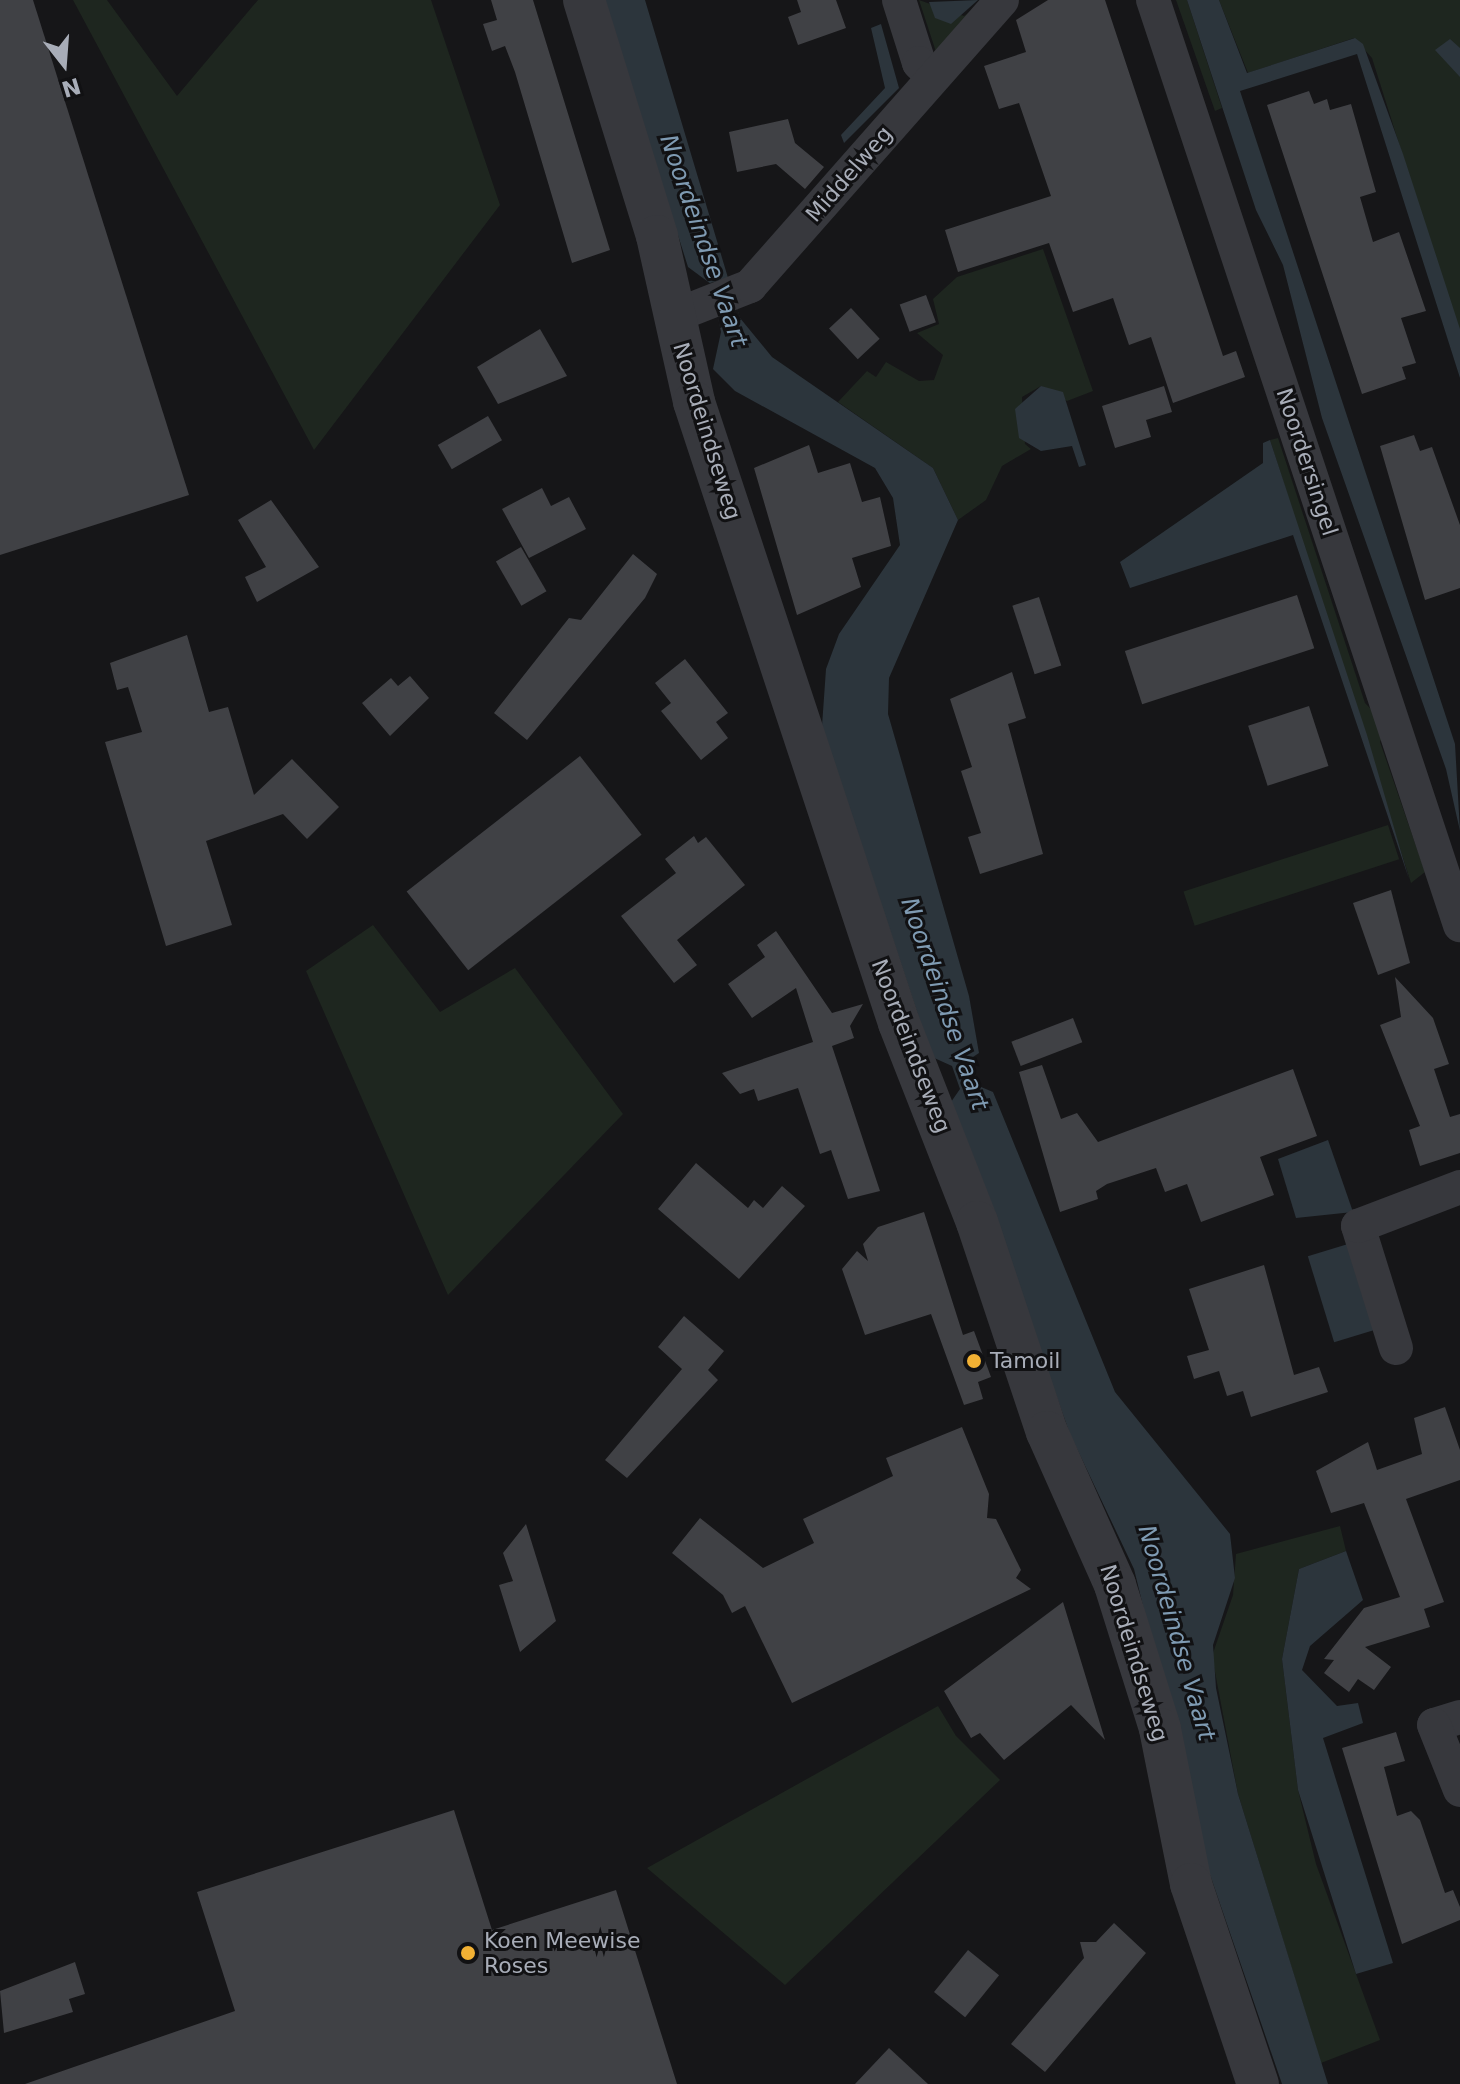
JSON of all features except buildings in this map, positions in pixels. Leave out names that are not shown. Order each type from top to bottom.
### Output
[{"type":"street","name":"Noordeindseweg","points":[[584,0],[674,316],[694,402],[899,1023],[953,1156],[1047,1432],[1130,1630],[1160,1729],[1191,1884],[1258,2084]]},
{"type":"street","points":[[899,0],[919,63],[933,77]]},
{"type":"street","name":"Middelweg","points":[[674,316],[724,301],[750,286],[1002,0]]},
{"type":"street","name":"Noordersingel","points":[[1153,0],[1460,925]]},
{"type":"street","points":[[1396,1348],[1358,1226],[1460,1187]]},
{"type":"street","points":[[1460,1717],[1434,1725],[1460,1790]]},
{"type":"shaded area","points":[[73,0],[107,0],[177,96],[258,0],[431,0],[500,205],[314,450]]},
{"type":"shaded area","points":[[919,0],[964,16],[985,0],[937,55]]},
{"type":"shaded area","points":[[1176,0],[1187,0],[1222,108],[1215,111]]},
{"type":"shaded area","points":[[1219,0],[1460,0],[1460,337],[1372,58],[1354,38],[1248,73]]},
{"type":"shaded area","points":[[1043,249],[1093,391],[1067,401],[1041,386],[1022,397],[1025,444],[1031,449],[1002,466],[986,500],[958,520],[933,468],[838,402],[867,371],[876,377],[886,362],[919,381],[934,380],[943,355],[917,333],[939,324],[933,299],[957,277]]},
{"type":"shaded area","points":[[1278,438],[1365,703],[1387,726],[1380,742],[1425,872],[1411,883],[1270,440]]},
{"type":"shaded area","points":[[1388,825],[1399,859],[1195,926],[1184,891]]},
{"type":"shaded area","points":[[373,925],[440,1012],[515,968],[623,1114],[448,1295],[306,971]]},
{"type":"shaded area","points":[[1340,1526],[1346,1551],[1299,1569],[1282,1659],[1298,1790],[1316,1864],[1380,2040],[1321,2063],[1238,1794],[1212,1656],[1233,1595],[1236,1554]]},
{"type":"shaded area","points":[[938,1706],[956,1736],[1000,1780],[785,1985],[647,1868]]},
{"type":"water","name":"Noordeindse Vaart","points":[[604,0],[645,0],[740,318],[772,357],[933,468],[958,520],[889,678],[888,714],[969,996],[979,1053],[967,1061],[974,1084],[993,1092],[1115,1392],[1230,1534],[1235,1578],[1213,1645],[1216,1688],[1238,1794],[1328,2084],[1282,2084],[1206,1863],[1134,1569],[1070,1434],[951,1102],[960,1089],[952,1066],[932,1057],[822,726],[826,669],[839,634],[900,545],[893,498],[875,468],[735,391],[713,369],[721,332],[711,284],[688,267]]},
{"type":"water","points":[[978,0],[951,24],[935,18],[929,2]]},
{"type":"water","points":[[1187,0],[1219,0],[1247,73],[1355,38],[1363,44],[1403,154],[1460,329],[1460,378],[1357,54],[1240,91],[1455,744],[1460,831],[1446,769],[1322,418],[1283,265],[1256,210]]},
{"type":"water","points":[[881,24],[899,88],[844,143],[841,135],[885,88],[871,28]]},
{"type":"water","points":[[1450,39],[1460,48],[1460,77],[1435,50]]},
{"type":"water","points":[[1041,386],[1063,392],[1086,465],[1079,467],[1072,446],[1041,451],[1019,438],[1015,409]]},
{"type":"water","points":[[1270,440],[1367,735],[1409,879],[1293,535],[1130,588],[1120,562],[1263,463],[1263,443]]},
{"type":"water","points":[[1328,1140],[1353,1212],[1296,1218],[1278,1159]]},
{"type":"water","points":[[1348,1244],[1374,1330],[1334,1342],[1308,1256]]},
{"type":"water","points":[[1346,1551],[1363,1600],[1310,1646],[1302,1670],[1337,1706],[1358,1703],[1363,1723],[1323,1738],[1393,1963],[1356,1974],[1298,1790],[1282,1659],[1299,1569]]},
{"type":"pier","points":[[727,278],[741,320],[720,328],[710,283]]},
{"type":"place","name":"Tamoil","points":[[974,1361]]},
{"type":"place","name":"Koen Meewise Roses","points":[[468,1953]]}]
